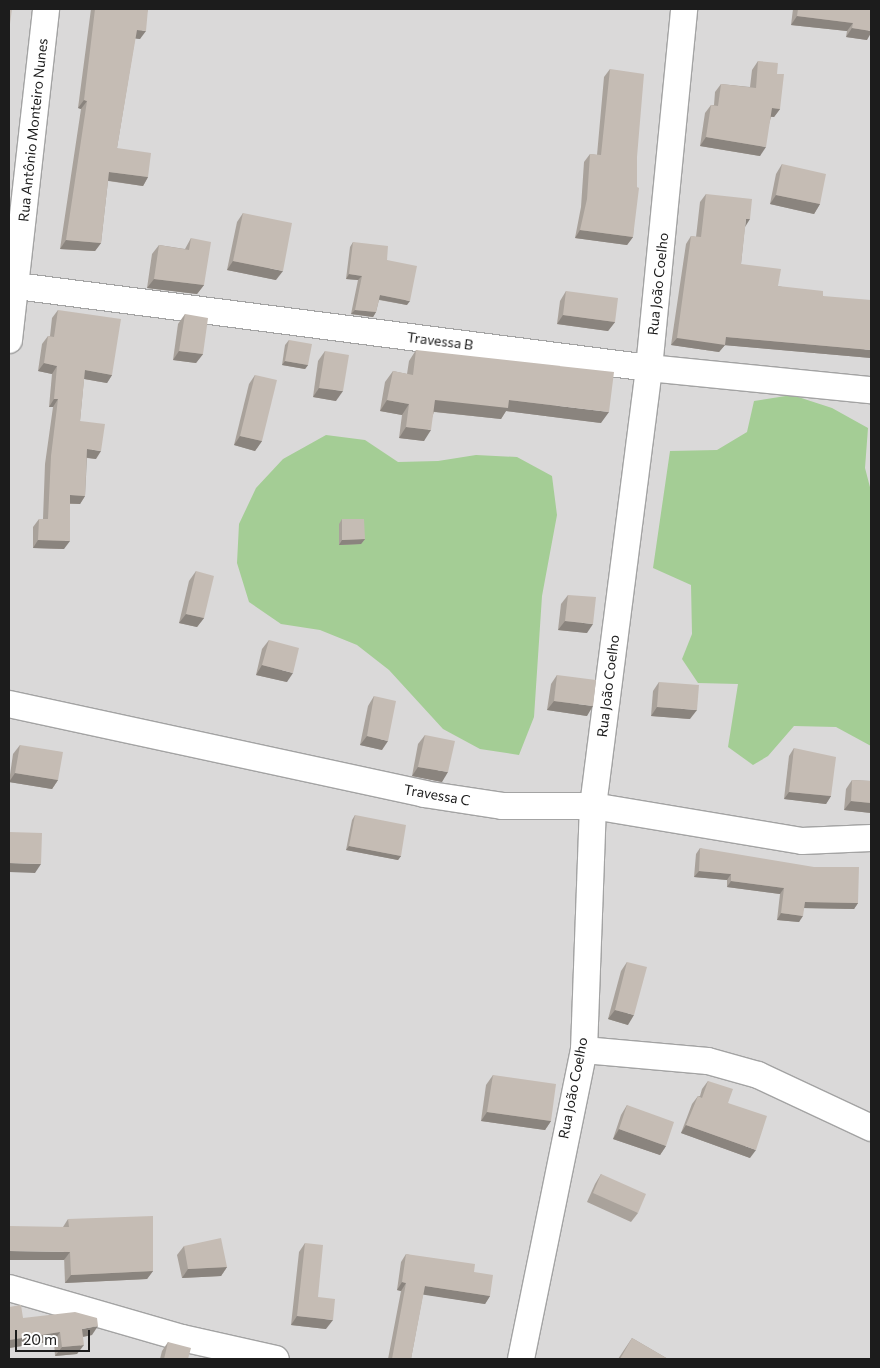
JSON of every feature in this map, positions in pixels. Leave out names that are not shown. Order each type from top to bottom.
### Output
[{"type":"street","name":"Rua Antônio Monteiro Nunes","points":[[9,340],[13,285],[46,9]]},
{"type":"street","name":"Rua João Coelho","points":[[521,1359],[584,1050],[593,806],[649,368],[684,9]]},
{"type":"street","name":"Travessa B","points":[[13,285],[649,368],[871,390]]},
{"type":"street","name":"Travessa C","points":[[9,704],[424,794],[502,806],[593,806],[802,841],[871,838]]},
{"type":"street","points":[[584,1050],[708,1061],[758,1075],[871,1128]]},
{"type":"street","points":[[9,1288],[182,1338],[276,1359]]},
{"type":"shaded area","points":[[9,9],[871,9],[871,1359],[9,1359]]},
{"type":"green space","points":[[792,395],[832,408],[868,428],[865,468],[871,491],[871,746],[836,727],[794,726],[768,756],[753,765],[728,747],[738,684],[698,683],[682,659],[692,634],[691,585],[653,568],[670,451],[717,450],[747,432],[754,401]]},
{"type":"green space","points":[[326,435],[365,440],[398,462],[438,461],[476,455],[517,457],[552,476],[557,515],[542,596],[534,717],[519,755],[480,749],[443,729],[389,670],[357,645],[320,630],[281,624],[249,602],[237,563],[239,524],[256,488],[283,459]]},
{"type":"building","points":[[9,9],[12,9],[10,24],[9,24]]},
{"type":"building","points":[[95,9],[148,9],[146,31],[137,30],[117,148],[151,153],[148,177],[109,172],[101,243],[66,240],[87,101],[84,100]]},
{"type":"building","points":[[798,9],[871,9],[871,31],[852,28],[853,23],[797,16]]},
{"type":"building","points":[[758,61],[778,63],[777,74],[784,74],[780,109],[772,108],[766,147],[706,137],[711,105],[718,106],[721,84],[756,88]]},
{"type":"building","points":[[610,69],[644,74],[637,157],[637,187],[639,188],[633,237],[580,230],[587,199],[590,154],[601,155]]},
{"type":"building","points":[[782,164],[826,174],[820,204],[776,195]]},
{"type":"building","points":[[706,194],[752,199],[750,219],[746,219],[741,264],[781,269],[778,286],[823,291],[823,296],[871,300],[871,350],[726,337],[725,345],[677,338],[691,236],[701,237]]},
{"type":"building","points":[[243,213],[292,223],[283,271],[233,261]]},
{"type":"building","points":[[191,238],[211,242],[204,285],[154,279],[159,245],[189,250]]},
{"type":"building","points":[[353,242],[388,246],[387,260],[417,266],[410,301],[380,295],[376,312],[355,310],[362,276],[349,274]]},
{"type":"building","points":[[566,291],[618,298],[615,322],[563,315]]},
{"type":"building","points":[[58,310],[121,319],[112,375],[85,370],[80,421],[105,424],[101,451],[87,449],[85,496],[70,495],[70,541],[38,540],[39,519],[48,519],[51,456],[58,399],[54,399],[57,366],[44,363],[48,336],[54,337]]},
{"type":"building","points":[[185,314],[208,318],[203,354],[179,351]]},
{"type":"building","points":[[289,340],[312,344],[308,365],[285,361]]},
{"type":"building","points":[[416,350],[614,372],[609,412],[509,400],[508,408],[435,400],[431,430],[406,427],[409,404],[387,400],[393,371],[413,375]]},
{"type":"building","points":[[325,351],[349,355],[343,391],[319,388]]},
{"type":"building","points":[[255,375],[277,380],[262,441],[240,436]]},
{"type":"building","points":[[342,519],[364,519],[365,539],[342,540]]},
{"type":"building","points":[[196,571],[214,576],[204,618],[186,614]]},
{"type":"building","points":[[568,595],[596,597],[593,624],[565,621]]},
{"type":"building","points":[[269,640],[299,648],[293,673],[262,665]]},
{"type":"building","points":[[557,675],[596,680],[593,706],[554,701]]},
{"type":"building","points":[[659,682],[699,685],[697,710],[657,707]]},
{"type":"building","points":[[374,696],[396,701],[388,741],[367,736]]},
{"type":"building","points":[[425,735],[455,741],[448,772],[418,767]]},
{"type":"building","points":[[20,745],[63,752],[58,780],[15,773]]},
{"type":"building","points":[[794,748],[836,757],[831,796],[789,792]]},
{"type":"building","points":[[852,780],[871,781],[871,803],[851,801]]},
{"type":"building","points":[[355,815],[406,825],[401,856],[349,846]]},
{"type":"building","points":[[9,832],[42,833],[41,864],[9,863]]},
{"type":"building","points":[[700,848],[814,867],[859,867],[858,903],[805,902],[803,916],[781,913],[784,888],[731,881],[731,874],[699,871]]},
{"type":"building","points":[[627,962],[647,967],[634,1015],[615,1010]]},
{"type":"building","points":[[493,1075],[556,1084],[551,1121],[487,1112]]},
{"type":"building","points":[[708,1081],[733,1089],[728,1103],[767,1116],[756,1150],[686,1125],[698,1096],[702,1098]]},
{"type":"building","points":[[627,1105],[674,1122],[666,1146],[619,1129]]},
{"type":"building","points":[[601,1174],[646,1194],[638,1213],[593,1193]]},
{"type":"building","points":[[153,1216],[153,1271],[71,1275],[70,1252],[9,1251],[9,1226],[69,1227],[68,1219]]},
{"type":"building","points":[[221,1238],[227,1267],[188,1269],[184,1246]]},
{"type":"building","points":[[305,1243],[323,1245],[318,1297],[335,1299],[333,1320],[297,1316]]},
{"type":"building","points":[[406,1254],[475,1264],[474,1272],[493,1275],[490,1296],[425,1286],[411,1359],[392,1359],[406,1283],[402,1282]]},
{"type":"building","points":[[21,1305],[23,1318],[75,1312],[97,1318],[98,1326],[82,1329],[84,1345],[62,1347],[60,1332],[9,1340],[9,1307]]},
{"type":"building","points":[[632,1338],[668,1359],[620,1359]]},
{"type":"building","points":[[168,1342],[191,1348],[188,1359],[164,1359]]}]
